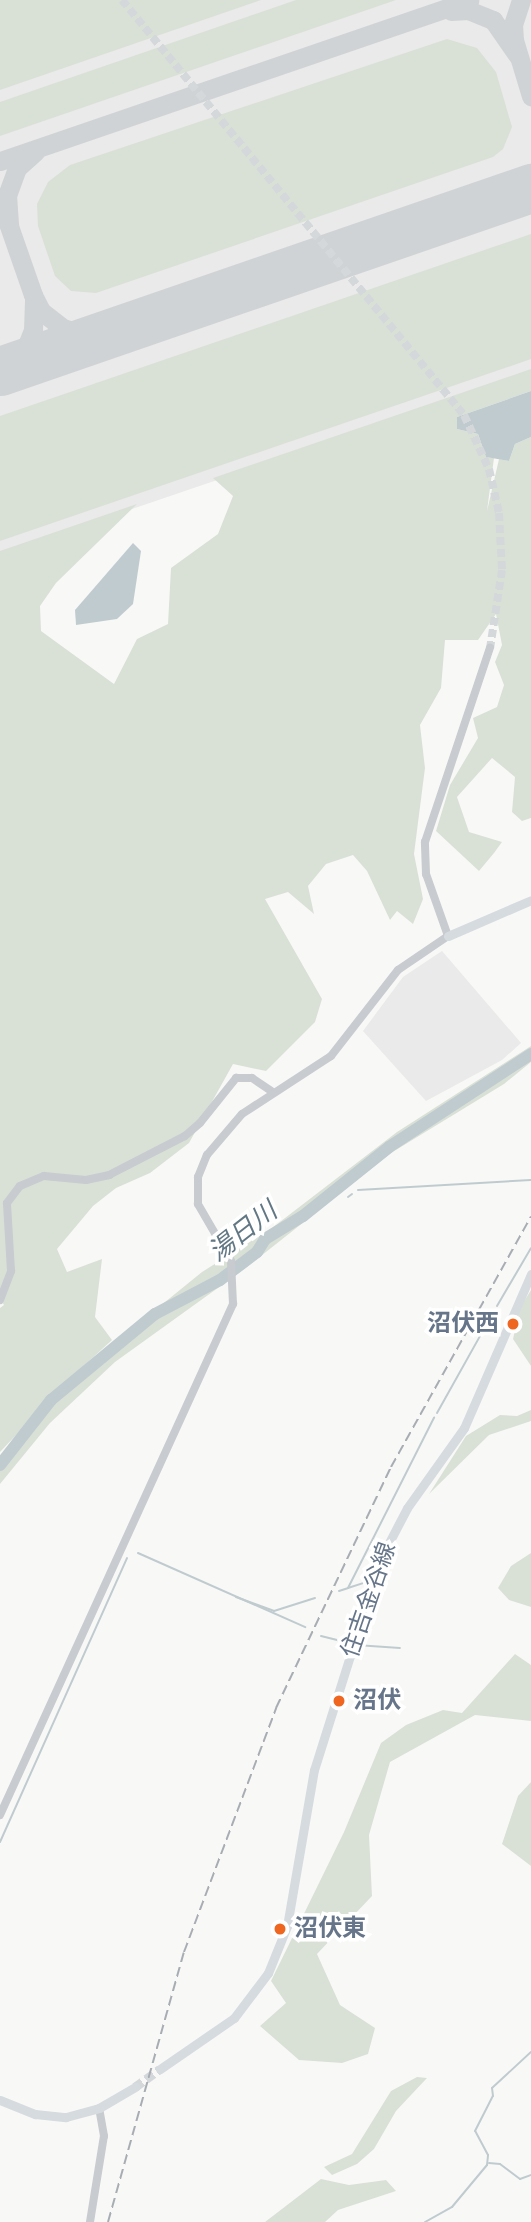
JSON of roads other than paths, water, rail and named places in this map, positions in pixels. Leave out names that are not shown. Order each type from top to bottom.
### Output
[{"type":"main road","points":[[448,936],[531,900]]},
{"type":"main road","name":"住吉金谷線","points":[[160,2069],[234,2018],[268,1973],[287,1926],[314,1770],[381,1558],[403,1514],[464,1428],[531,1273]]},
{"type":"main road","points":[[0,2100],[50,2117],[99,2108],[135,2087]]},
{"type":"street","points":[[0,1815],[233,1304],[235,1278],[227,1253],[202,1216],[198,1177],[223,1136],[271,1091],[331,1056],[398,970],[448,936],[426,874],[425,842],[490,648]]},
{"type":"street","points":[[0,1300],[11,1271],[7,1203],[20,1186],[44,1176],[99,1178],[137,1161],[200,1124],[236,1078],[252,1078],[271,1091]]},
{"type":"street","points":[[90,2222],[104,2136],[99,2108]]},
{"type":"waterway","name":"湯日川","points":[[0,1465],[51,1400],[155,1314],[220,1280],[257,1252],[265,1239],[303,1216],[389,1147],[531,1054]]},
{"type":"waterway","points":[[358,1190],[531,1180]]},
{"type":"waterway","points":[[348,1197],[352,1194]]},
{"type":"waterway","points":[[497,1306],[531,1248]]},
{"type":"waterway","points":[[437,1413],[494,1311]]},
{"type":"waterway","points":[[339,1591],[348,1588],[434,1418]]},
{"type":"waterway","points":[[138,1553],[305,1627]]},
{"type":"waterway","points":[[0,1842],[127,1558]]},
{"type":"waterway","points":[[348,1588],[366,1582]]},
{"type":"waterway","points":[[236,1597],[274,1611],[315,1598]]},
{"type":"waterway","points":[[321,1636],[350,1643]]},
{"type":"waterway","points":[[356,1645],[400,1648]]},
{"type":"waterway","points":[[425,2222],[452,2207],[487,2165],[488,2155],[475,2131],[493,2096],[492,2088],[531,2052]]},
{"type":"waterway","points":[[489,2163],[500,2164],[520,2179],[531,2175]]},
{"type":"tunnel","points":[[122,0],[464,415],[489,469],[499,513],[502,570],[490,648]]},
{"type":"tunnel","points":[[135,2087],[160,2069]]},
{"type":"railway","points":[[108,2222],[184,1952],[276,1708],[391,1467],[531,1217]]},
{"type":"place","name":"沼伏西","points":[[513,1324]]},
{"type":"place","name":"沼伏","points":[[339,1701]]},
{"type":"place","name":"沼伏東","points":[[280,1929]]}]
